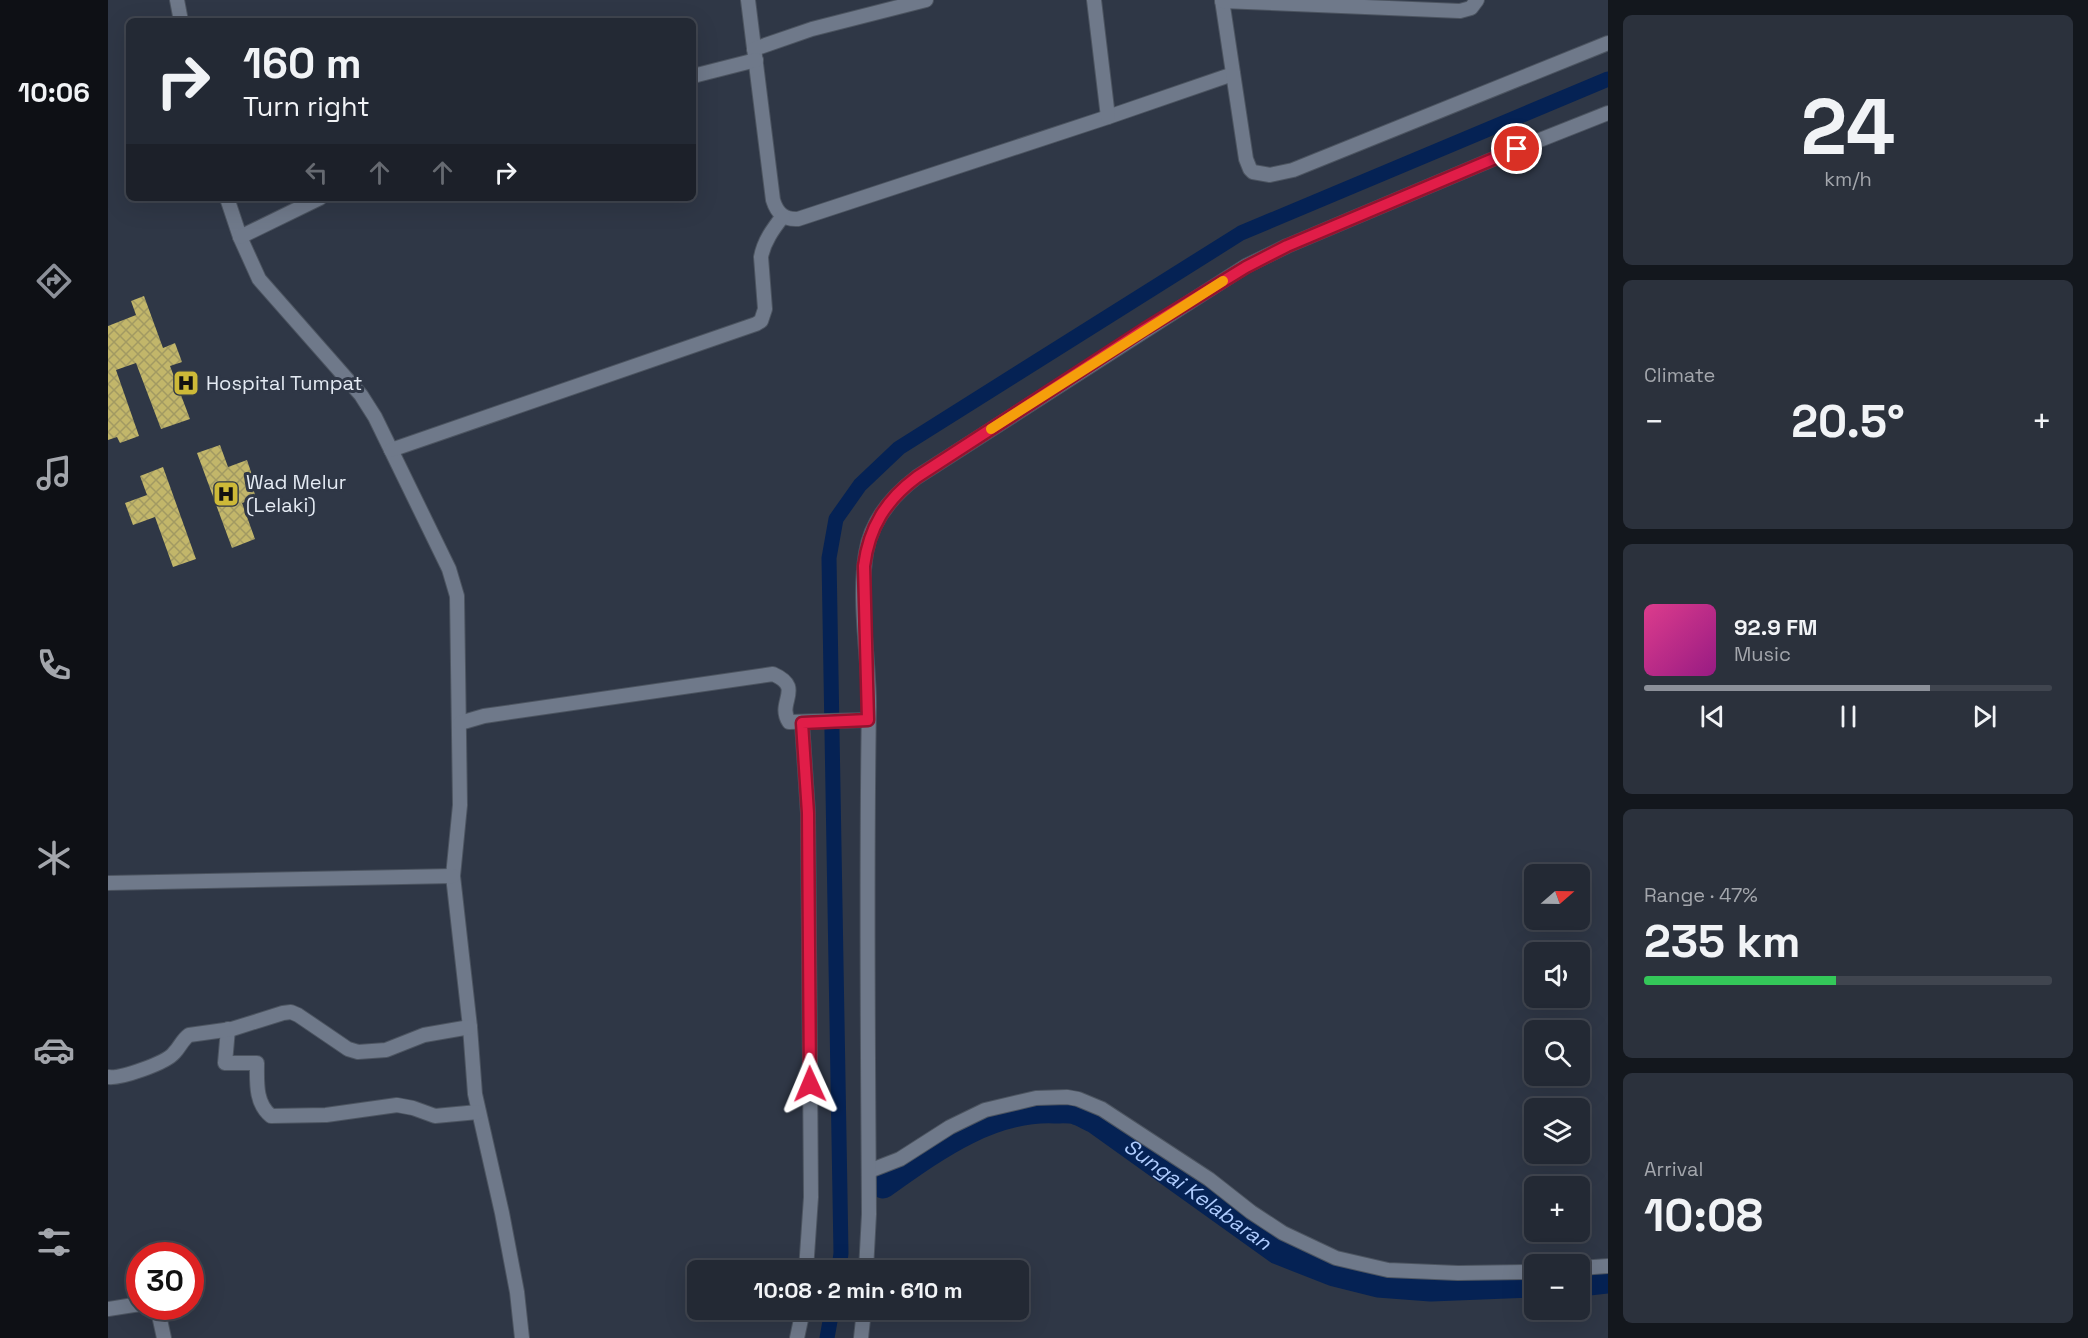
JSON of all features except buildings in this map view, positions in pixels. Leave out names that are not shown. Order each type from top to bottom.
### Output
[{"type":"street","points":[[177,0],[180,18]]},
{"type":"street","points":[[748,0],[773,200],[776,209],[783,216],[791,219],[798,219],[1233,74]]},
{"type":"street","points":[[696,74],[755,54],[872,6],[926,0]]},
{"type":"street","points":[[1094,0],[1108,117]]},
{"type":"street","points":[[1477,0],[1471,9],[1460,11],[1222,1],[1247,164],[1253,171],[1270,175],[1293,170],[1608,43]]},
{"type":"street","points":[[866,1260],[869,1171],[861,721],[864,610],[866,553],[878,519],[891,498],[901,489],[1145,329],[1267,255],[1608,113]]},
{"type":"street","points":[[228,201],[240,237],[260,279],[362,395],[449,569],[457,596],[460,805],[453,876],[478,1112],[502,1213],[517,1293],[522,1338]]},
{"type":"street","points":[[240,237],[314,201]]},
{"type":"street","points":[[391,450],[756,324],[761,321],[765,309],[762,249],[783,216]]},
{"type":"street","points":[[460,723],[484,716],[773,675],[782,678],[789,687],[786,714],[788,721],[806,723],[861,721]]},
{"type":"street","points":[[806,723],[811,1186],[807,1260]]},
{"type":"street","points":[[108,883],[453,876]]},
{"type":"street","points":[[108,1077],[120,1077],[167,1059],[189,1035],[251,1024],[283,1013],[291,1012],[348,1049],[358,1052],[376,1052],[424,1035],[470,1027]]},
{"type":"street","points":[[228,1029],[225,1063],[257,1064],[256,1090],[267,1113],[271,1116],[326,1115],[397,1105],[435,1116],[478,1112]]},
{"type":"street","points":[[869,1171],[900,1159],[950,1127],[985,1110],[1036,1098],[1067,1097],[1102,1109],[1209,1179],[1251,1212],[1283,1233],[1336,1258],[1388,1270],[1524,1272]]},
{"type":"street","points":[[1590,1268],[1608,1266]]},
{"type":"street","points":[[108,1309],[126,1306]]},
{"type":"street","points":[[160,1320],[164,1338]]},
{"type":"street","points":[[796,1338],[800,1320]]},
{"type":"street","points":[[861,1338],[863,1320]]},
{"type":"waterway","points":[[840,1260],[829,558],[836,519],[860,485],[899,448],[1241,233],[1608,79]]},
{"type":"waterway","name":"Sungai Kelabaran","points":[[883,1185],[943,1145],[985,1123],[1008,1115],[1031,1111],[1072,1110],[1095,1120],[1278,1251],[1334,1273],[1378,1284],[1431,1288],[1524,1284]]},
{"type":"waterway","name":"Sungai Kelabaran","points":[[1590,1282],[1608,1280]]},
{"type":"waterway","points":[[827,1338],[830,1320]]},
{"type":"slow traffic","points":[[991,429],[1223,281]]},
{"type":"place","name":"Hospital Tumpat","points":[[186,383]]},
{"type":"place","name":"Wad Melur (Lelaki)","points":[[226,494]]},
{"type":"route","points":[[810,1084],[808,813],[802,723],[868,720],[864,566],[868,543],[878,519],[891,498],[917,477],[1145,329],[1267,255],[1517,149]]}]
